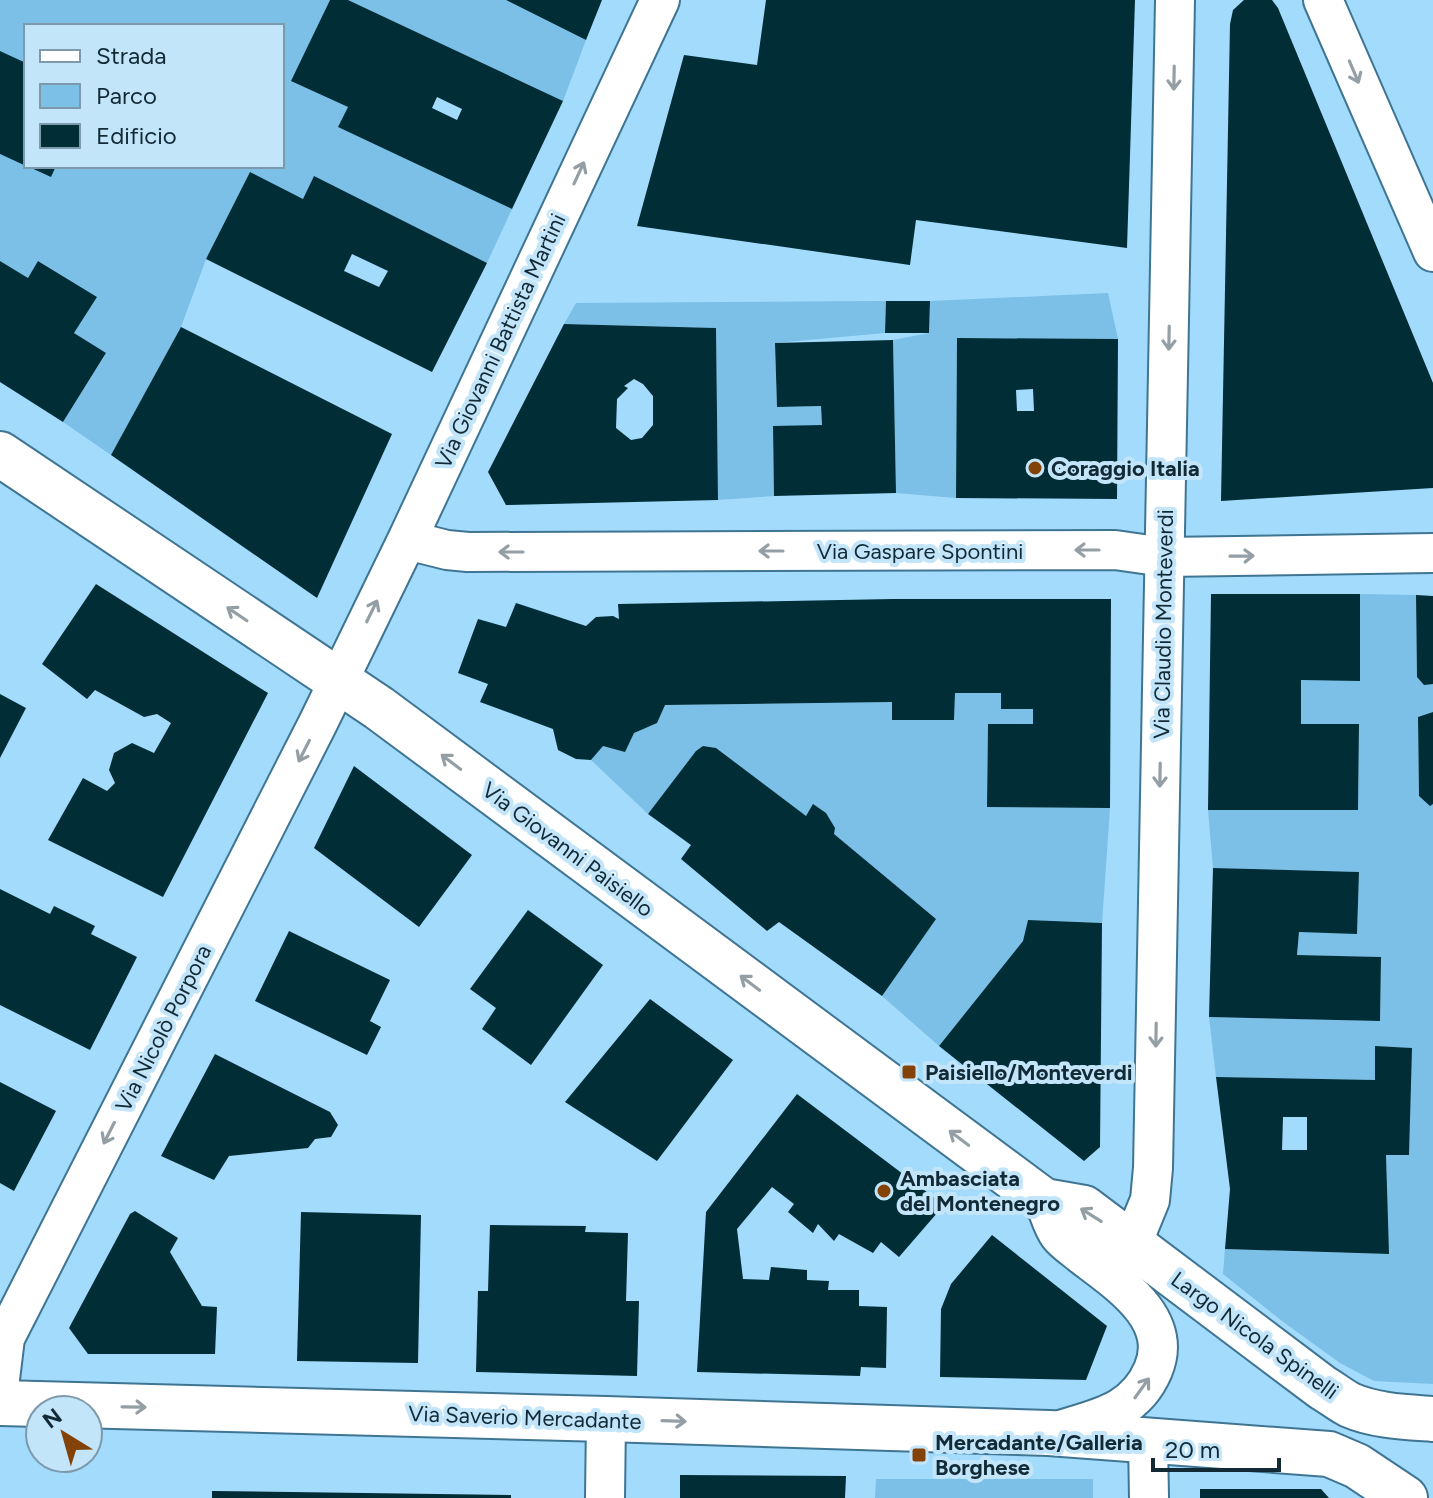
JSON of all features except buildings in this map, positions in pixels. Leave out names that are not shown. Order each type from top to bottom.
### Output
[{"type":"street","name":"Via Giovanni Battista Martini","points":[[338,681],[660,0]]},
{"type":"street","name":"Via Claudio Monteverdi","points":[[1132,1244],[1150,1200],[1153,1168],[1175,0]]},
{"type":"street","points":[[1323,0],[1433,252]]},
{"type":"street","name":"Via Giovanni Paisiello","points":[[0,454],[392,718],[1044,1201],[1084,1208],[1132,1244]]},
{"type":"street","name":"Via Gaspare Spontini","points":[[407,540],[468,552],[1115,550],[1164,557],[1433,553]]},
{"type":"street","name":"Via Nicolò Porpora","points":[[0,1379],[5,1338],[338,681]]},
{"type":"street","points":[[1044,1201],[1059,1236],[1126,1290],[1146,1312],[1154,1325],[1159,1346],[1150,1377],[1134,1399],[1108,1415],[1049,1433]]},
{"type":"street","name":"Largo Nicola Spinelli","points":[[1132,1244],[1342,1400],[1386,1414],[1433,1419]]},
{"type":"street","name":"Via Saverio Mercadante","points":[[0,1403],[1049,1433]]},
{"type":"street","points":[[605,1498],[606,1419]]},
{"type":"street","points":[[1049,1433],[1329,1454],[1357,1466],[1405,1498]]},
{"type":"street","points":[[1148,1441],[1149,1498]]},
{"type":"green space","points":[[0,0],[330,0],[292,81],[348,107],[338,127],[512,209],[487,263],[314,177],[303,199],[250,172],[206,259],[181,327],[111,455],[63,422],[106,354],[74,333],[97,297],[39,261],[28,278],[0,261],[0,154],[24,165],[24,168],[284,168],[284,24],[24,24],[24,62],[0,51]]},
{"type":"green space","points":[[348,0],[506,0],[586,40],[563,101]]},
{"type":"green space","points":[[1108,293],[1118,339],[957,338],[956,498],[896,493],[893,340],[929,333],[930,301]]},
{"type":"green space","points":[[886,301],[885,333],[775,343],[777,407],[821,406],[822,425],[773,427],[774,496],[718,500],[716,328],[564,324],[576,303]]},
{"type":"green space","points":[[1360,594],[1416,595],[1417,677],[1433,678],[1433,712],[1418,718],[1419,796],[1433,791],[1433,1384],[1374,1381],[1340,1363],[1223,1274],[1225,1249],[1388,1254],[1386,1155],[1409,1155],[1411,1048],[1375,1047],[1375,1080],[1216,1077],[1209,1017],[1380,1021],[1381,957],[1297,955],[1299,932],[1357,933],[1359,872],[1213,868],[1208,810],[1358,810],[1359,725],[1301,724],[1301,680],[1360,680]]},
{"type":"green space","points":[[955,693],[1001,693],[1001,709],[1033,709],[1033,724],[988,724],[987,807],[1110,808],[1102,923],[1028,920],[1023,941],[939,1046],[882,996],[935,918],[716,748],[703,746],[648,814],[591,760],[603,746],[665,705],[892,702],[892,720],[954,720]]},
{"type":"green space","points":[[876,1479],[1093,1479],[1093,1498],[875,1498]]},
{"type":"place","name":"Coraggio Italia","points":[[1035,468]]},
{"type":"place","name":"Paisiello/Monteverdi","points":[[909,1072]]},
{"type":"place","name":"Ambasciata del Montenegro","points":[[884,1191]]},
{"type":"place","name":"Mercadante/Galleria Borghese","points":[[919,1455]]}]
